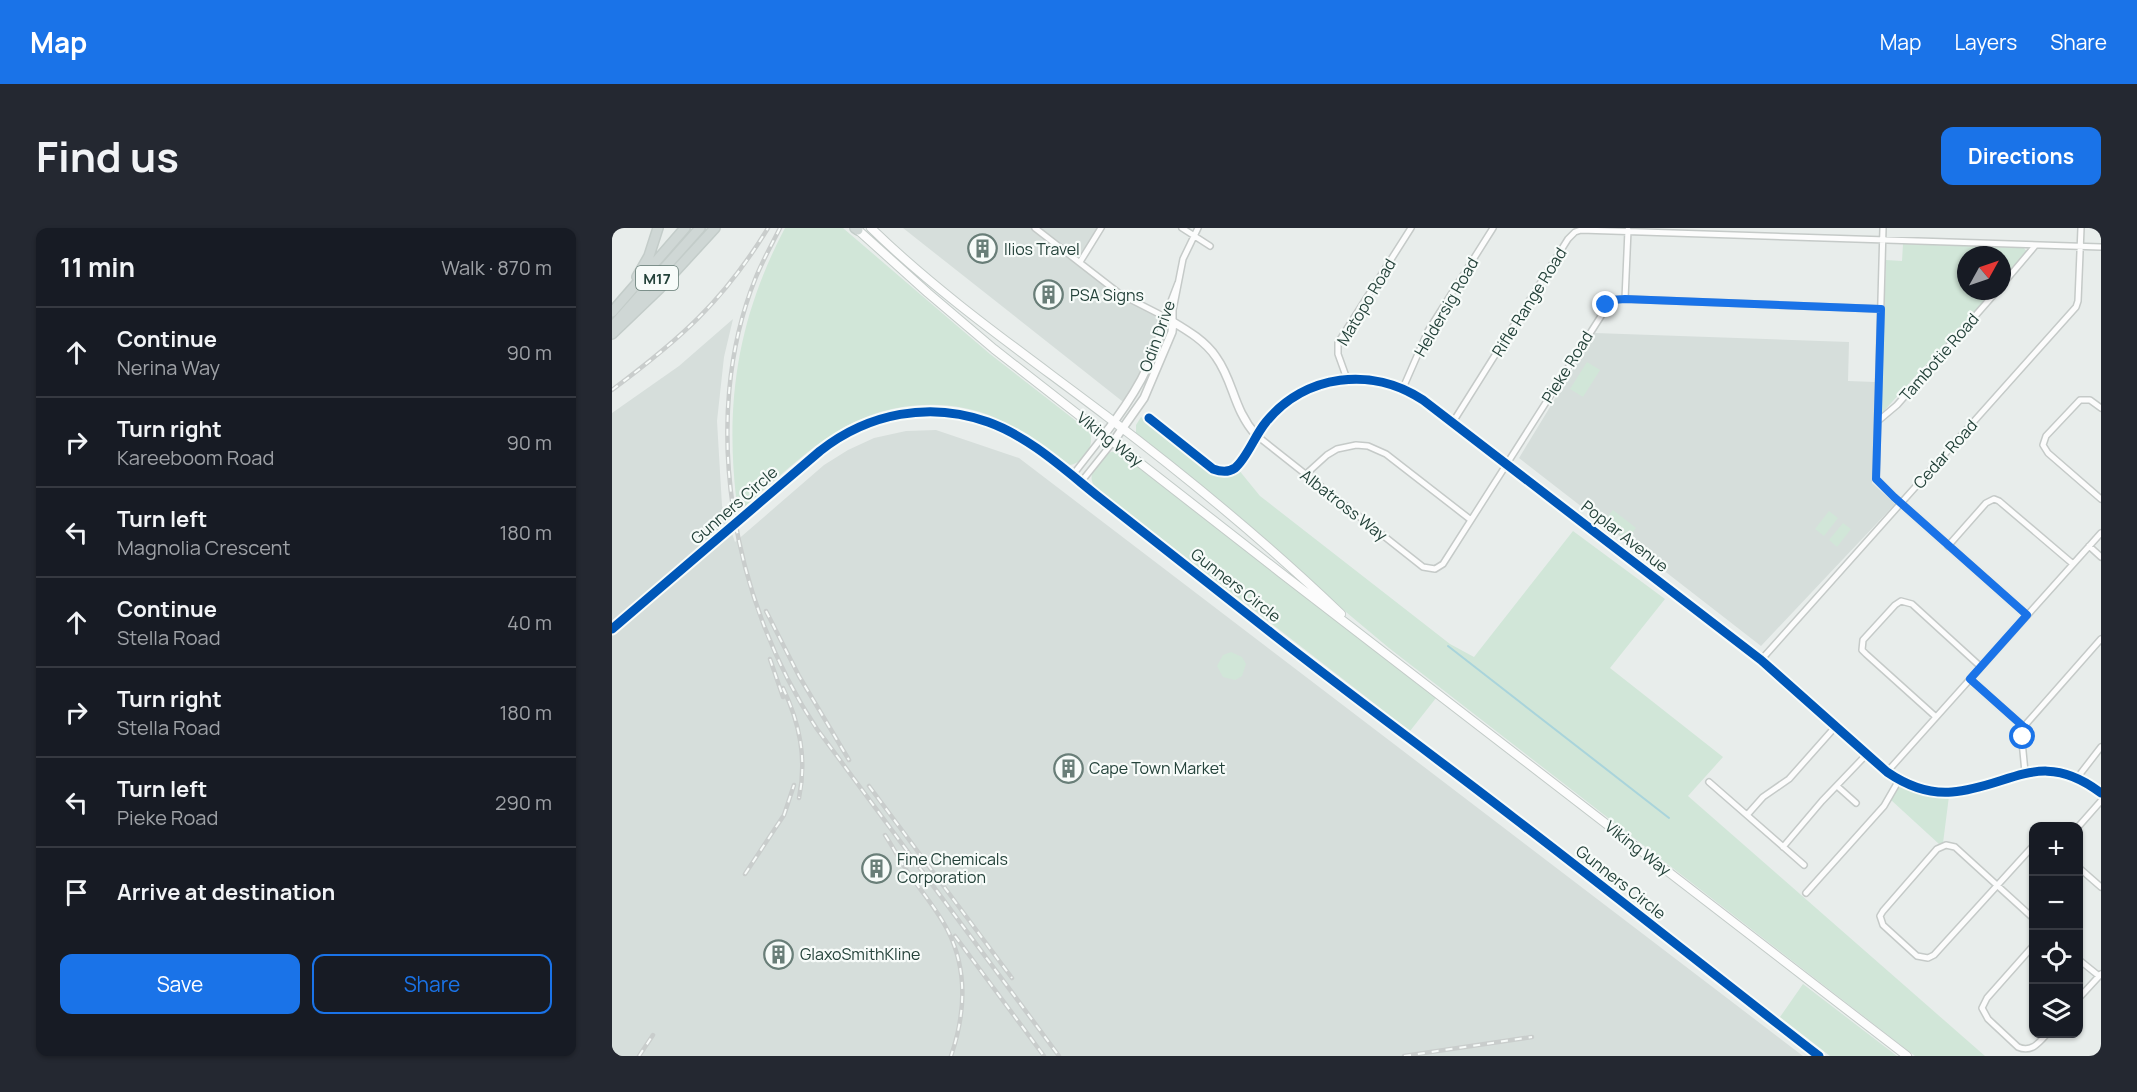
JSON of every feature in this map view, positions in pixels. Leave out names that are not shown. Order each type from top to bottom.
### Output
[{"type":"main road","points":[[625,297],[645,263],[658,228]]},
{"type":"main road","name":"M17","points":[[612,312],[685,228]]},
{"type":"main road","name":"M17","points":[[612,327],[699,228]]},
{"type":"main road","points":[[612,334],[641,307],[715,228]]},
{"type":"main road","name":"Viking Way","points":[[871,228],[934,284],[1123,429],[1292,567],[1369,639]]},
{"type":"main road","name":"Viking Way","points":[[856,229],[994,349],[1907,1056]]},
{"type":"street","points":[[1035,228],[1120,294],[1173,322]]},
{"type":"street","points":[[1080,262],[1101,228]]},
{"type":"street","points":[[1182,228],[1210,246]]},
{"type":"street","name":"Odin Drive","points":[[1081,483],[1144,398],[1172,332],[1178,283],[1185,254],[1198,228]]},
{"type":"street","name":"Matopo Road","points":[[1347,379],[1338,354],[1338,343],[1411,228]]},
{"type":"street","name":"Heldersig Road","points":[[1403,388],[1428,332],[1493,228]]},
{"type":"street","points":[[1883,228],[1875,477],[1878,483],[1901,504],[2027,615]]},
{"type":"street","name":"Cedar Road","points":[[1761,660],[2076,307],[2081,228]]},
{"type":"street","name":"Rifle Range Road","points":[[1453,422],[1573,234],[1581,230],[2101,247]]},
{"type":"street","points":[[1628,230],[1625,299],[1881,309]]},
{"type":"street","points":[[2011,275],[2036,246]]},
{"type":"street","name":"Odin Drive","points":[[1072,476],[1114,422],[1141,382],[1178,283]]},
{"type":"street","name":"Pieke Road","points":[[1435,569],[1443,564],[1606,305],[1613,300],[1625,299]]},
{"type":"street","name":"Tambotie Road","points":[[1878,421],[1897,405],[1989,300]]},
{"type":"street","name":"Odin Drive","points":[[1173,322],[1201,340],[1215,356],[1225,373],[1240,413],[1256,435]]},
{"type":"street","name":"Poplar Avenue","points":[[1149,418],[1210,466],[1221,471],[1228,471],[1236,466],[1272,415],[1296,395],[1316,386],[1347,379],[1376,380],[1403,388],[1453,422],[1761,660],[1887,772],[1899,780],[1923,789],[1950,792],[2025,772],[2056,772],[2077,778],[2101,793]]},
{"type":"street","points":[[2101,408],[2090,400],[2080,400],[2046,436],[2043,445],[2048,453],[2101,499]]},
{"type":"street","name":"Gunners Circle","points":[[612,629],[839,437],[869,422],[919,412],[961,414],[991,423],[1019,438],[1072,476],[1819,1056]]},
{"type":"street","name":"Albatross Way","points":[[1256,435],[1424,567],[1435,569]]},
{"type":"street","points":[[1305,475],[1337,449],[1356,445],[1368,446],[1386,454],[1471,520]]},
{"type":"street","points":[[1948,546],[1986,503],[1994,499],[2073,564]]},
{"type":"street","points":[[1887,772],[2101,533]]},
{"type":"street","points":[[2089,546],[2101,557]]},
{"type":"street","points":[[1936,717],[1862,650],[1863,640],[1895,605],[1906,601],[1981,667]]},
{"type":"street","points":[[2025,772],[2022,741],[2030,719],[2101,639]]},
{"type":"street","points":[[1970,679],[2025,728]]},
{"type":"street","points":[[1747,815],[1767,794],[1786,782],[1836,726]]},
{"type":"street","points":[[2077,778],[2101,747]]},
{"type":"street","points":[[1783,847],[1867,754]]},
{"type":"street","points":[[1806,893],[1878,813],[1899,780]]},
{"type":"street","points":[[1709,782],[1804,865]]},
{"type":"street","points":[[1836,786],[1856,803]]},
{"type":"street","points":[[2083,822],[2101,801]]},
{"type":"street","points":[[2029,850],[1996,885],[1934,955],[1926,959],[1917,956],[1883,925],[1880,916],[1937,849],[1946,845],[1954,847],[1996,885],[2029,915]]},
{"type":"street","points":[[2083,871],[2101,887]]},
{"type":"street","points":[[2029,951],[1987,998],[1982,1008],[1988,1019],[2018,1047],[2023,1049],[2034,1047],[2043,1038]]},
{"type":"street","points":[[2083,962],[2100,975],[2083,994]]},
{"type":"shaded area","points":[[903,228],[1101,228],[1080,263],[1120,294],[1165,317],[1162,330],[1127,405]]},
{"type":"shaded area","points":[[733,319],[724,357],[717,421],[722,506],[735,542],[824,465],[874,438],[906,431],[936,430],[1019,458],[1803,1056],[612,1056],[612,413],[679,366]]},
{"type":"shaded area","points":[[1595,333],[1849,342],[1848,381],[1875,382],[1872,483],[1895,504],[1761,646],[1519,458]]},
{"type":"green space","points":[[785,228],[843,228],[990,354],[1089,431],[1091,442],[1084,457],[1074,464],[1065,464],[1014,428],[976,411],[935,405],[893,409],[873,414],[835,433],[799,459],[743,508],[743,500],[736,497],[733,461],[733,426],[739,358],[756,293]]},
{"type":"green space","points":[[1903,244],[1964,246],[1957,246],[1957,300],[1985,300],[1882,413],[1886,260],[1902,261]]},
{"type":"green space","points":[[2011,248],[2024,248],[2027,252],[2011,271]]},
{"type":"green space","points":[[1587,362],[1600,370],[1583,397],[1570,389]]},
{"type":"green space","points":[[1141,417],[1211,472],[1226,475],[1238,469],[1260,496],[1450,644],[1474,657],[1573,531],[1665,599],[1610,668],[1723,757],[1688,796],[1985,1056],[1915,1056],[1389,648],[1233,511],[1136,434],[1136,425]]},
{"type":"green space","points":[[1117,451],[1436,698],[1410,731],[1095,487],[1092,482],[1094,469],[1107,453]]},
{"type":"green space","points":[[1613,510],[1636,528],[1627,540],[1603,522]]},
{"type":"green space","points":[[1829,511],[1838,518],[1824,536],[1815,529]]},
{"type":"green space","points":[[1843,523],[1851,529],[1837,547],[1829,540]]},
{"type":"green space","points":[[1231,652],[1242,657],[1246,664],[1242,676],[1235,680],[1223,677],[1217,666],[1223,655]]},
{"type":"green space","points":[[1901,787],[1924,794],[1949,796],[1943,843],[1939,844],[1891,800],[1897,789]]},
{"type":"green space","points":[[1803,984],[1897,1056],[1830,1056],[1780,1017]]},
{"type":"waterway","points":[[1448,646],[1669,818]]},
{"type":"railway","points":[[612,390],[659,354],[699,318],[734,277],[768,228]]},
{"type":"railway","points":[[780,228],[756,277],[739,332],[729,390],[728,450],[733,509],[745,568],[764,625],[788,679],[817,729],[1059,1056]]},
{"type":"railway","points":[[766,611],[799,676],[849,760]]},
{"type":"railway","points":[[770,659],[783,697]]},
{"type":"railway","points":[[783,688],[798,728],[802,756],[799,798]]},
{"type":"railway","points":[[745,874],[784,815],[794,785]]},
{"type":"railway","points":[[869,786],[1012,978]]},
{"type":"railway","points":[[885,835],[907,871],[939,915],[948,931],[959,962],[961,1009],[951,1056]]},
{"type":"railway","points":[[955,936],[1044,1056]]},
{"type":"railway","points":[[639,1056],[653,1035]]},
{"type":"railway","points":[[1404,1056],[1532,1037]]},
{"type":"cycle path","points":[[1149,418],[1213,469],[1227,471],[1239,464],[1266,422],[1282,406],[1319,385],[1340,380],[1361,379],[1382,382],[1403,389],[1423,400],[1761,660],[1894,777],[1926,790],[1952,792],[1973,789],[2026,773],[2043,771],[2061,773],[2080,780],[2101,793]]},
{"type":"cycle path","points":[[612,629],[820,451],[858,427],[900,414],[922,412],[944,412],[988,422],[1018,436],[1047,456],[1819,1056]]},
{"type":"place","name":"Ilios Travel","points":[[983,249]]},
{"type":"place","name":"PSA Signs","points":[[1049,295]]},
{"type":"place","name":"Cape Town Market","points":[[1068,768]]},
{"type":"place","name":"Fine Chemicals Corporation","points":[[876,868]]},
{"type":"place","name":"GlaxoSmithKline","points":[[779,954]]},
{"type":"route","points":[[1606,305],[1613,300],[1625,299],[1881,309],[1876,479],[2027,615],[1970,679],[2025,728],[2023,737]]}]
